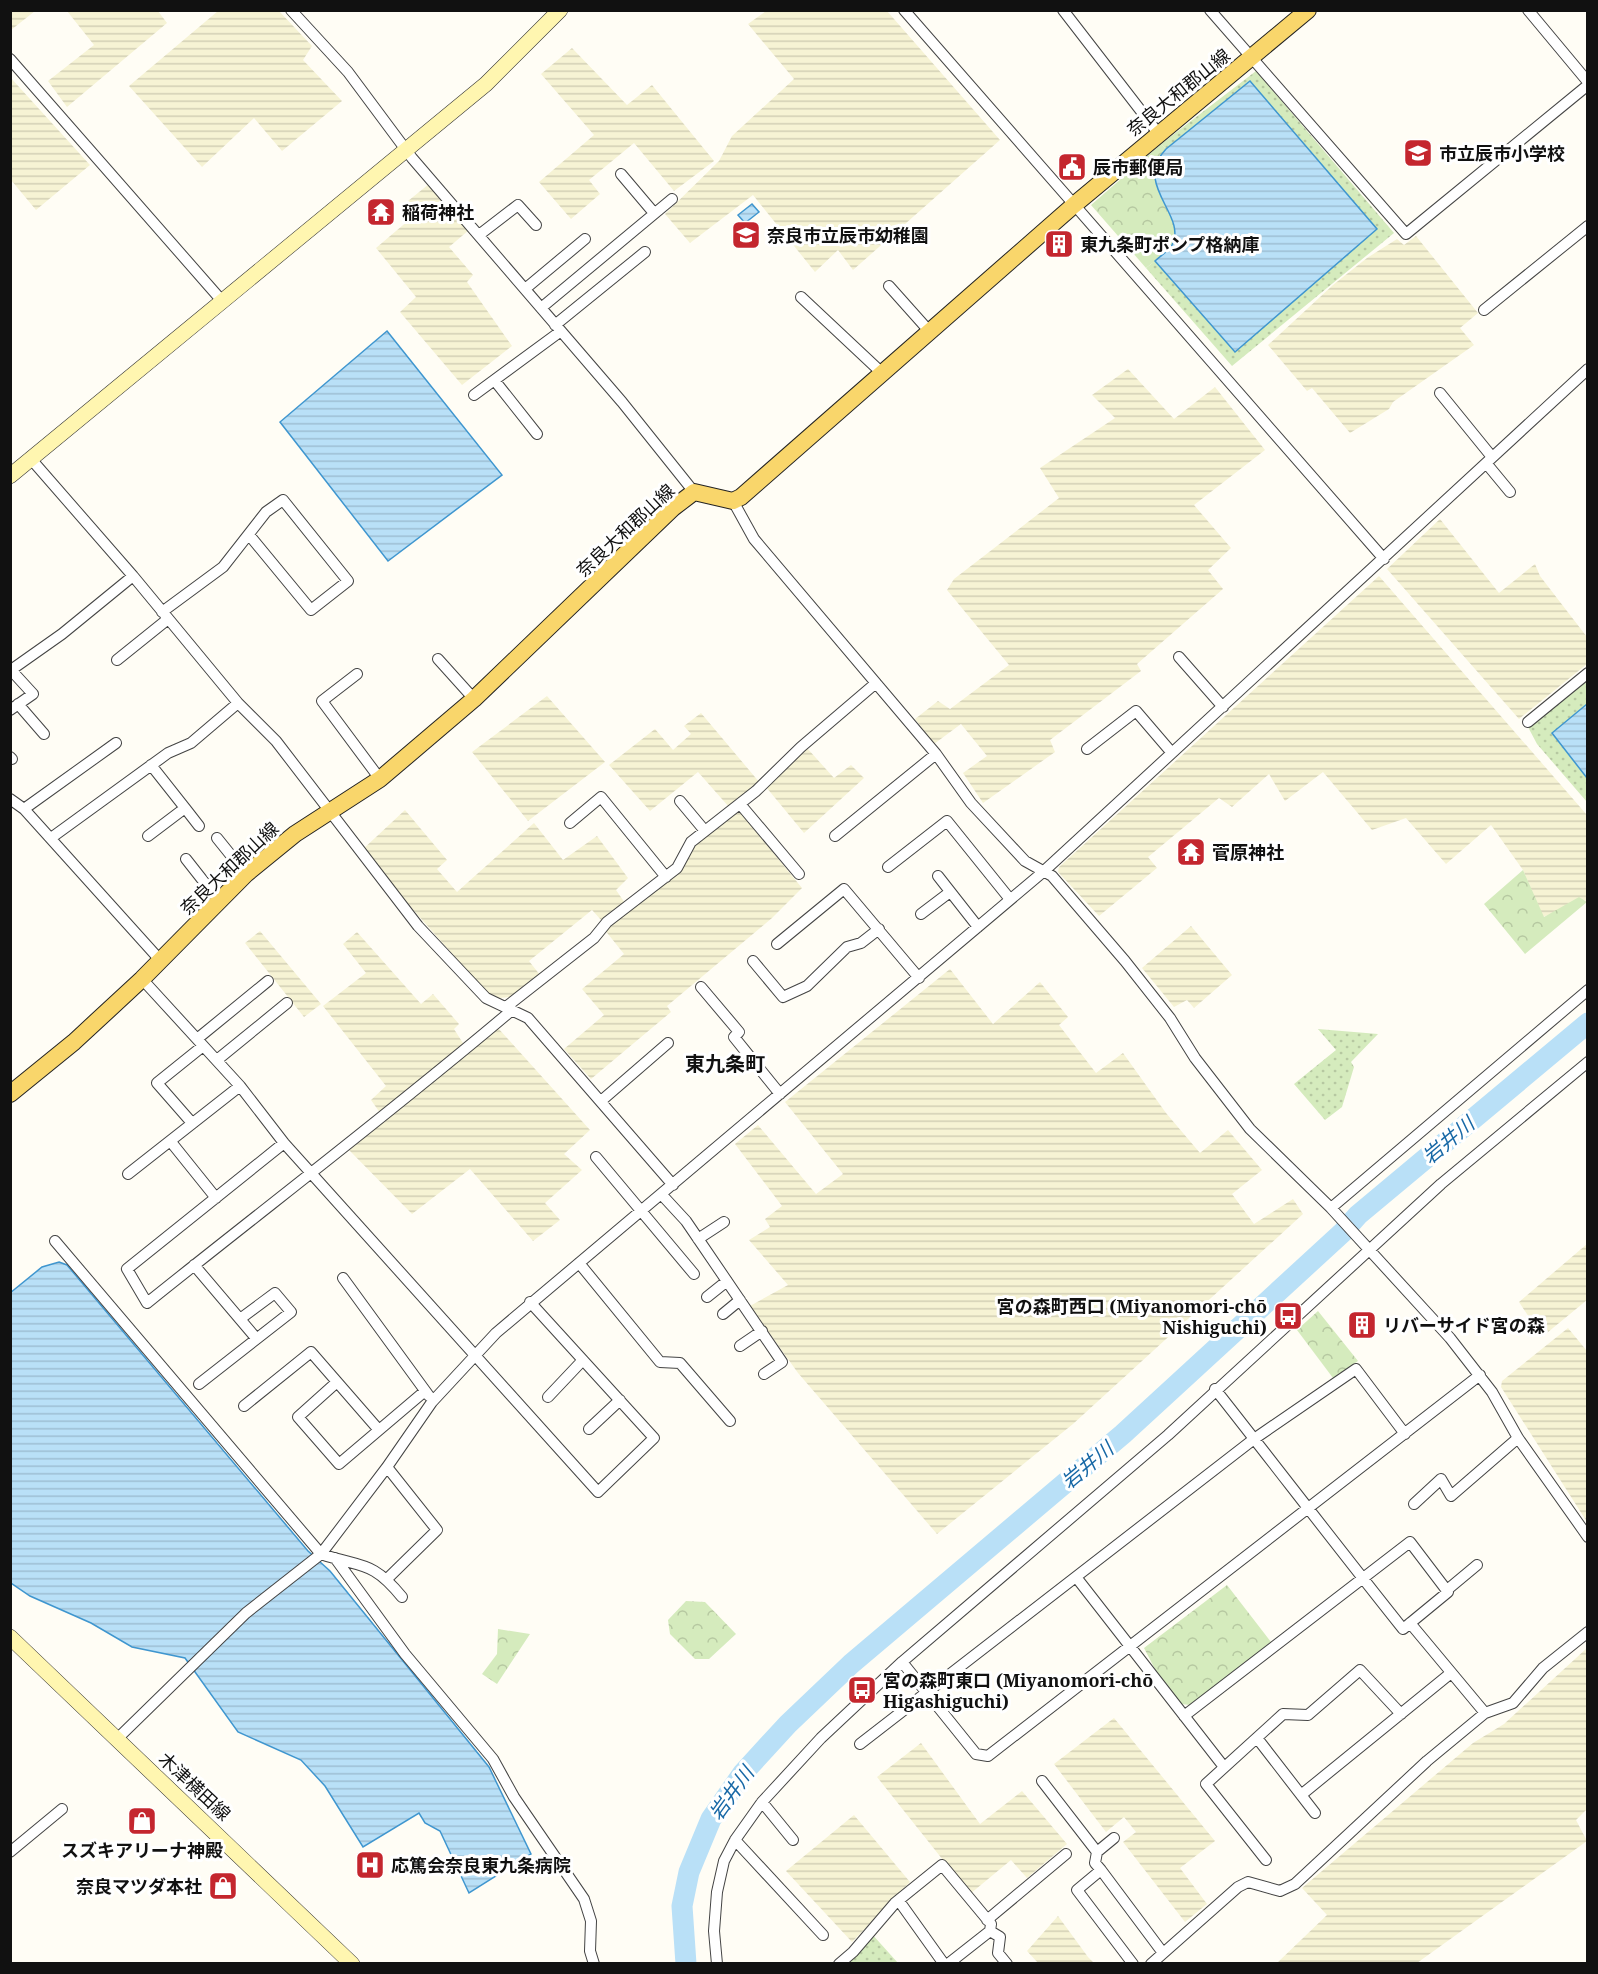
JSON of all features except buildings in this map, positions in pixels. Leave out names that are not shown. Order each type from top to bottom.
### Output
[{"type":"main road","name":"奈良大和郡山線","points":[[10,1094],[74,1042],[142,979],[246,874],[295,834],[332,813],[381,779],[474,699],[673,508],[694,492],[733,501],[757,484],[1074,205],[1308,10]]},
{"type":"street","points":[[291,10],[348,72],[406,151],[558,328],[694,492]]},
{"type":"street","points":[[10,476],[486,84],[560,10]]},
{"type":"street","points":[[904,10],[1384,559]]},
{"type":"street","points":[[1064,10],[1158,133]]},
{"type":"street","points":[[1210,10],[1250,59],[1259,65],[1406,234],[1587,81],[1528,10]]},
{"type":"street","points":[[10,59],[223,302]]},
{"type":"street","points":[[621,174],[654,213]]},
{"type":"street","points":[[541,308],[672,199]]},
{"type":"street","points":[[479,235],[518,205],[536,225]]},
{"type":"street","points":[[1484,310],[1587,226]]},
{"type":"street","points":[[525,289],[585,239]]},
{"type":"street","points":[[474,395],[495,381],[645,252]]},
{"type":"street","points":[[889,286],[930,332]]},
{"type":"street","points":[[801,297],[882,373]]},
{"type":"street","points":[[117,1738],[246,1613],[321,1554],[387,1467],[432,1401],[474,1353],[530,1302],[662,1195],[920,978],[1009,898],[1043,872],[1587,369]]},
{"type":"street","points":[[495,381],[537,434]]},
{"type":"street","points":[[1440,393],[1510,492]]},
{"type":"street","points":[[31,459],[133,576],[238,703],[276,741],[418,926],[486,998],[528,1018],[673,1185]]},
{"type":"street","points":[[117,660],[223,567],[250,536],[266,512],[283,500],[348,581],[311,610],[250,536]]},
{"type":"street","points":[[733,501],[754,539],[936,754],[971,803],[1025,861],[1052,876],[1132,969],[1170,1018],[1195,1058],[1250,1129],[1334,1211],[1450,1338],[1480,1375],[1518,1438],[1587,1537]]},
{"type":"street","points":[[44,734],[14,707],[33,693],[10,670],[62,634],[133,576]]},
{"type":"street","points":[[1179,657],[1223,707]]},
{"type":"street","points":[[438,659],[474,699]]},
{"type":"street","points":[[1528,722],[1587,673]]},
{"type":"street","points":[[357,674],[322,701],[381,779]]},
{"type":"street","points":[[284,1143],[127,1269],[147,1303],[310,1172],[382,1120],[586,945],[607,922],[677,868],[691,842],[740,804],[876,683]]},
{"type":"street","points":[[51,838],[168,753],[191,743],[238,703]]},
{"type":"street","points":[[1087,749],[1136,711],[1172,753]]},
{"type":"street","points":[[24,809],[116,743]]},
{"type":"street","points":[[835,836],[936,754]]},
{"type":"street","points":[[151,765],[199,826]]},
{"type":"street","points":[[570,823],[601,797],[666,877]]},
{"type":"street","points":[[10,799],[24,809],[160,960]]},
{"type":"street","points":[[680,801],[705,831]]},
{"type":"street","points":[[740,804],[799,874]]},
{"type":"street","points":[[148,836],[185,808]]},
{"type":"street","points":[[888,867],[947,821],[1009,898]]},
{"type":"street","points":[[217,838],[246,874]]},
{"type":"street","points":[[186,859],[219,901]]},
{"type":"street","points":[[938,876],[978,927]]},
{"type":"street","points":[[777,944],[844,889],[920,978]]},
{"type":"street","points":[[921,914],[950,892]]},
{"type":"street","points":[[753,961],[783,997],[807,986],[847,947],[861,943],[879,929]]},
{"type":"street","points":[[142,979],[240,1086],[284,1143],[598,1492],[654,1438],[530,1302]]},
{"type":"street","points":[[192,1123],[157,1083],[268,981]]},
{"type":"street","points":[[701,987],[739,1032],[734,1037],[780,1094]]},
{"type":"street","points":[[1334,1211],[1587,990]]},
{"type":"street","points":[[217,1060],[287,1003]]},
{"type":"street","points":[[601,1101],[668,1043]]},
{"type":"street","points":[[717,1964],[714,1932],[717,1892],[724,1861],[735,1840],[762,1802],[821,1738],[902,1662],[1168,1435],[1367,1246],[1587,1062]]},
{"type":"street","points":[[128,1174],[240,1086]]},
{"type":"street","points":[[171,1142],[216,1198]]},
{"type":"street","points":[[596,1156],[694,1274]]},
{"type":"street","points":[[662,1195],[698,1239],[782,1362],[764,1374]]},
{"type":"street","points":[[698,1239],[724,1222]]},
{"type":"street","points":[[55,1241],[321,1554],[372,1568],[387,1579],[402,1597]]},
{"type":"street","points":[[579,1263],[660,1362],[680,1363],[730,1421]]},
{"type":"street","points":[[194,1265],[256,1338]]},
{"type":"street","points":[[343,1278],[432,1401]]},
{"type":"street","points":[[707,1297],[727,1281]]},
{"type":"street","points":[[199,1384],[291,1312],[275,1293],[240,1319]]},
{"type":"street","points":[[723,1314],[740,1300]]},
{"type":"street","points":[[740,1346],[762,1331]]},
{"type":"street","points":[[244,1406],[311,1352],[378,1429]]},
{"type":"street","points":[[548,1397],[582,1361]]},
{"type":"street","points":[[860,1744],[1254,1439],[1356,1369],[1405,1434]]},
{"type":"street","points":[[902,1662],[976,1754],[985,1757],[1480,1375]]},
{"type":"street","points":[[337,1382],[298,1417],[339,1464],[378,1429],[425,1392]]},
{"type":"street","points":[[1215,1389],[1402,1629],[1477,1565]]},
{"type":"street","points":[[589,1429],[620,1400]]},
{"type":"street","points":[[1414,1504],[1441,1479],[1451,1496],[1518,1438]]},
{"type":"street","points":[[387,1467],[437,1530],[387,1579]]},
{"type":"street","points":[[1184,1716],[1410,1542],[1447,1590]]},
{"type":"street","points":[[335,1558],[405,1654],[493,1758],[514,1797],[584,1899],[591,1920],[590,1951],[594,1964]]},
{"type":"street","points":[[1076,1577],[1224,1767]]},
{"type":"street","points":[[1410,1623],[1485,1713]]},
{"type":"street","points":[[1114,1838],[1097,1852],[1095,1863],[1157,1960],[1238,1887],[1248,1882],[1280,1891],[1295,1884],[1362,1820],[1485,1713],[1513,1703],[1542,1668],[1587,1632]]},
{"type":"street","name":"木津横田線","points":[[10,1637],[348,1962]]},
{"type":"street","points":[[1266,1860],[1206,1784],[1283,1714],[1308,1715],[1360,1670],[1401,1714]]},
{"type":"street","points":[[1301,1795],[1451,1673]]},
{"type":"street","points":[[1257,1738],[1315,1813]]},
{"type":"street","points":[[1042,1781],[1097,1852]]},
{"type":"street","points":[[762,1802],[793,1840]]},
{"type":"street","points":[[10,1852],[62,1809]]},
{"type":"street","points":[[735,1840],[823,1935]]},
{"type":"street","points":[[987,1920],[1066,1854]]},
{"type":"street","points":[[839,1964],[853,1952],[883,1915],[899,1901],[942,1864],[991,1924],[990,1931],[946,1964],[899,1901]]},
{"type":"street","points":[[1101,1870],[1077,1890],[1133,1964]]},
{"type":"street","points":[[990,1931],[1000,1937],[998,1953],[1007,1964]]},
{"type":"shaded area","points":[[11,10],[35,10],[35,11],[11,30]]},
{"type":"shaded area","points":[[67,11],[158,11],[167,23],[67,107],[48,81],[94,45]]},
{"type":"shaded area","points":[[218,11],[279,11],[312,46],[303,60],[342,101],[282,151],[254,118],[202,167],[129,86]]},
{"type":"shaded area","points":[[766,11],[887,11],[1000,140],[853,270],[838,250],[815,272],[753,195],[690,243],[665,214],[719,161],[732,136],[794,79],[748,24]]},
{"type":"shaded area","points":[[572,48],[627,105],[652,85],[714,161],[674,191],[634,143],[589,180],[600,194],[571,219],[539,182],[594,135],[541,74]]},
{"type":"shaded area","points":[[10,77],[90,165],[36,210],[11,180]]},
{"type":"shaded area","points":[[429,184],[469,230],[449,247],[473,275],[467,282],[512,346],[462,385],[400,312],[416,297],[376,248],[416,214],[408,201]]},
{"type":"shaded area","points":[[1416,236],[1478,313],[1460,328],[1474,345],[1393,402],[1389,409],[1350,433],[1312,388],[1307,391],[1268,345],[1333,285],[1367,258],[1397,239],[1404,245]]},
{"type":"shaded area","points":[[1128,369],[1174,419],[1215,387],[1265,450],[1194,505],[1231,548],[1208,570],[1223,589],[1137,664],[1141,671],[1050,740],[1055,752],[983,803],[963,773],[987,756],[961,724],[934,744],[915,719],[938,701],[950,709],[1009,665],[947,590],[954,579],[1059,498],[1040,468],[1115,418],[1092,395]]},
{"type":"shaded area","points":[[1440,519],[1499,593],[1535,564],[1540,576],[1587,637],[1587,664],[1519,719],[1387,569]]},
{"type":"shaded area","points":[[1379,576],[1587,815],[1587,903],[1585,900],[1543,917],[1523,870],[1491,825],[1446,864],[1406,818],[1372,830],[1323,772],[1285,801],[1269,774],[1232,807],[1219,798],[1148,857],[1157,868],[1099,916],[1058,872],[1059,867]]},
{"type":"shaded area","points":[[547,696],[605,762],[528,821],[472,752]]},
{"type":"shaded area","points":[[701,713],[760,783],[729,807],[698,772],[650,811],[609,765],[655,729],[673,750],[691,734],[684,726]]},
{"type":"shaded area","points":[[807,748],[834,778],[851,765],[864,778],[804,833],[766,787]]},
{"type":"shaded area","points":[[405,810],[447,860],[437,869],[457,892],[534,823],[563,860],[597,836],[628,878],[616,890],[625,903],[602,921],[592,910],[529,961],[540,975],[510,997],[500,998],[487,993],[361,851]]},
{"type":"shaded area","points":[[739,811],[802,888],[772,918],[667,1006],[671,1012],[591,1079],[564,1049],[604,1015],[582,989],[624,954],[604,929],[695,844]]},
{"type":"shaded area","points":[[1191,926],[1232,975],[1194,1008],[1187,1000],[1174,1007],[1142,968]]},
{"type":"shaded area","points":[[260,931],[321,1004],[304,1017],[245,943]]},
{"type":"shaded area","points":[[357,932],[421,1004],[433,994],[459,1024],[454,1029],[468,1051],[498,1028],[590,1130],[564,1154],[582,1170],[545,1203],[560,1220],[533,1241],[470,1169],[412,1214],[348,1149],[385,1120],[371,1100],[386,1086],[323,1006],[366,973],[343,944]]},
{"type":"shaded area","points":[[950,969],[993,1024],[1040,982],[1068,1017],[1059,1025],[1096,1073],[1123,1053],[1166,1113],[1200,1153],[1228,1130],[1262,1170],[1232,1194],[1254,1224],[1293,1199],[1303,1214],[1073,1424],[937,1534],[798,1373],[750,1306],[788,1285],[749,1240],[770,1227],[765,1219],[782,1206],[735,1144],[758,1125],[816,1194],[843,1174],[785,1102]]},
{"type":"shaded area","points":[[1587,1244],[1587,1300],[1542,1337],[1519,1302]]},
{"type":"shaded area","points":[[1568,1328],[1587,1351],[1587,1522],[1501,1387],[1502,1381]]},
{"type":"shaded area","points":[[1587,1648],[1587,1809],[1576,1820],[1587,1841],[1417,1963],[1277,1963],[1327,1915],[1302,1888],[1473,1743],[1504,1724]]},
{"type":"shaded area","points":[[1114,1718],[1215,1841],[1180,1868],[1207,1904],[1185,1922],[1123,1842],[1136,1832],[1124,1817],[1106,1832],[1054,1764]]},
{"type":"shaded area","points":[[921,1743],[980,1824],[1022,1791],[1067,1844],[1027,1878],[1011,1860],[970,1894],[877,1777]]},
{"type":"shaded area","points":[[854,1815],[910,1882],[852,1942],[786,1871]]},
{"type":"shaded area","points":[[1058,1916],[1094,1963],[1038,1963],[1027,1951]]},
{"type":"green space","points":[[1256,71],[1394,233],[1232,366],[1146,268],[1155,261],[1235,352],[1250,81],[1166,149],[1161,144]]},
{"type":"green space","points":[[1161,144],[1166,149],[1157,162],[1155,176],[1176,236],[1172,247],[1146,268],[1091,205]]},
{"type":"green space","points":[[1587,679],[1587,704],[1552,734],[1587,778],[1587,802],[1537,744],[1528,727]]},
{"type":"green space","points":[[1523,870],[1544,917],[1579,897],[1587,902],[1525,954],[1484,904]]},
{"type":"green space","points":[[1318,1029],[1378,1034],[1351,1062],[1354,1067],[1342,1107],[1325,1120],[1294,1084],[1336,1050]]},
{"type":"green space","points":[[1318,1311],[1358,1361],[1333,1378],[1297,1330]]},
{"type":"green space","points":[[1227,1585],[1271,1642],[1190,1705],[1181,1704],[1157,1673],[1144,1648]]},
{"type":"green space","points":[[686,1601],[705,1602],[736,1634],[709,1659],[695,1659],[670,1634],[668,1620]]},
{"type":"green space","points":[[498,1629],[530,1634],[497,1684],[482,1674],[497,1654]]},
{"type":"green space","points":[[871,1933],[898,1963],[843,1964]]},
{"type":"water","points":[[1250,81],[1377,229],[1235,352],[1155,261],[1171,247],[1175,234],[1173,222],[1157,187],[1155,175],[1157,162],[1166,149]]},
{"type":"water","points":[[752,204],[759,212],[745,223],[738,215]]},
{"type":"water","points":[[387,331],[502,475],[388,561],[280,422]]},
{"type":"water","points":[[1587,704],[1587,778],[1552,733]]},
{"type":"water","points":[[59,1262],[67,1265],[308,1551],[330,1571],[489,1767],[531,1854],[469,1893],[440,1831],[425,1823],[419,1813],[363,1847],[325,1786],[301,1760],[238,1732],[185,1658],[132,1647],[91,1623],[30,1596],[11,1583],[10,1293],[42,1267]]},
{"type":"waterway","name":"岩井川","points":[[686,1964],[682,1906],[689,1872],[711,1819],[743,1773],[788,1724],[851,1664],[1123,1434],[1343,1232],[1358,1215],[1588,1023]]},
{"type":"place","name":"市立辰市小学校","points":[[1418,153]]},
{"type":"place","name":"辰市郵便局","points":[[1072,167]]},
{"type":"place","name":"稲荷神社","points":[[381,212]]},
{"type":"place","name":"奈良市立辰市幼稚園","points":[[746,235]]},
{"type":"place","name":"東九条町ポンプ格納庫","points":[[1059,244]]},
{"type":"place","name":"菅原神社","points":[[1191,852]]},
{"type":"place","name":"宮の森町西口 (Miyanomori-chō Nishiguchi)","points":[[1288,1316]]},
{"type":"place","name":"リバーサイド宮の森","points":[[1362,1325]]},
{"type":"place","name":"宮の森町東口 (Miyanomori-chō Higashiguchi)","points":[[862,1690]]},
{"type":"place","name":"スズキアリーナ神殿","points":[[142,1821]]},
{"type":"place","name":"応篤会奈良東九条病院","points":[[370,1865]]},
{"type":"place","name":"奈良マツダ本社","points":[[223,1886]]},
{"type":"district","name":"東九条町","points":[[725,1063]]}]
